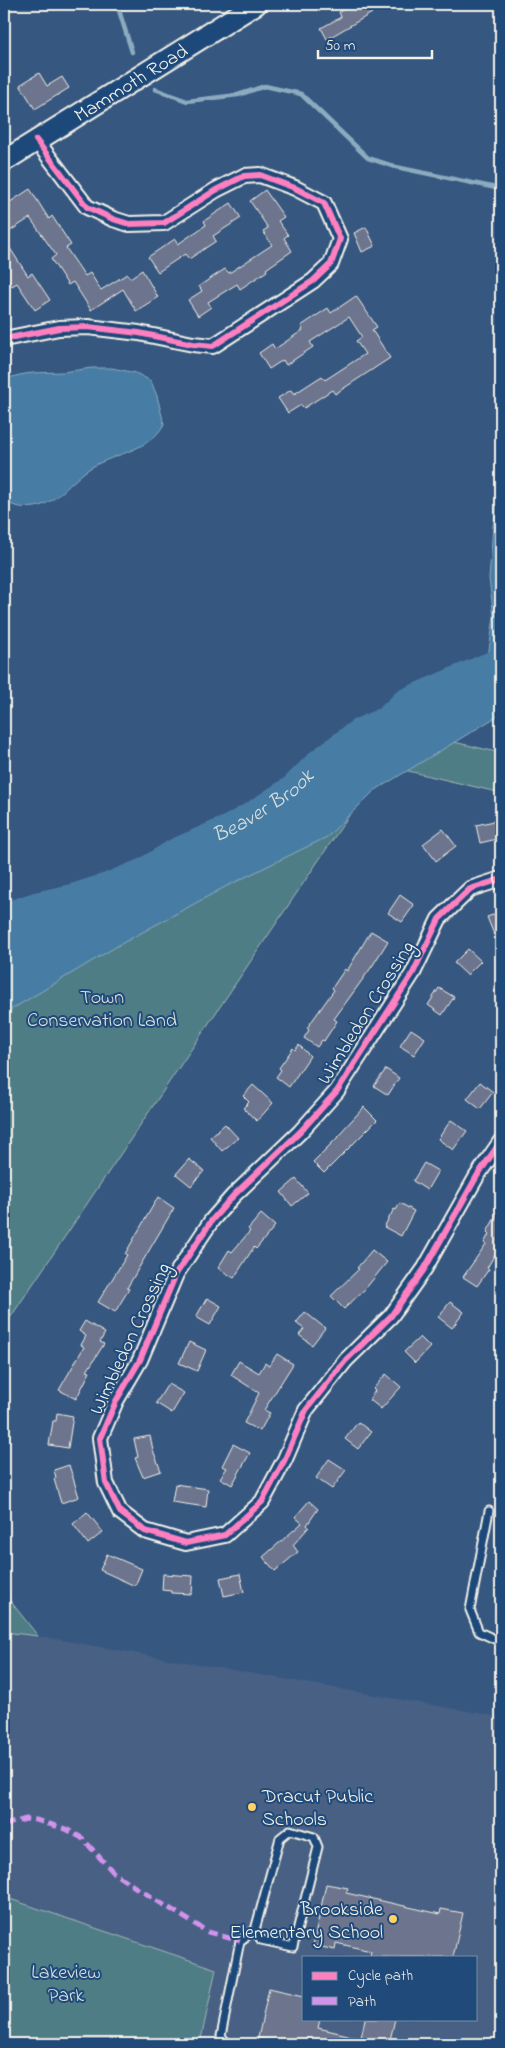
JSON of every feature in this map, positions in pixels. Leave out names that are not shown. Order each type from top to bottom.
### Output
[{"type":"main road","name":"Mammoth Road","points":[[4,161],[256,4]]},
{"type":"street","points":[[4,339],[59,328],[88,327],[139,332],[193,344],[213,346],[313,281],[331,264],[340,240],[324,203],[295,188],[260,175],[244,176],[223,186],[164,223],[130,224],[113,219],[87,207],[36,140]]},
{"type":"street","name":"Wimbledon Crossing","points":[[501,879],[470,888],[439,919],[413,973],[337,1091],[300,1132],[222,1208],[176,1274],[140,1360],[116,1401],[100,1438],[106,1483],[120,1512],[145,1531],[186,1543],[225,1535],[262,1502],[306,1410],[346,1360],[391,1316],[425,1268],[477,1176],[501,1141]]},
{"type":"lane","points":[[490,1511],[470,1610],[479,1632],[501,1642]]},
{"type":"lane","points":[[228,2044],[221,2036],[240,1941],[255,1930],[280,1838],[290,1830],[314,1837],[318,1847],[293,1947],[261,1940],[255,1930]]},
{"type":"shaded area","points":[[112,368],[136,373],[151,381],[164,424],[149,441],[86,471],[47,503],[26,508],[8,503],[4,500],[4,380],[26,374]]},
{"type":"shaded area","points":[[501,482],[501,714],[374,791],[327,837],[223,888],[119,945],[12,1009],[4,1018],[4,912],[25,903],[62,897],[81,899],[131,890],[193,857],[209,843],[222,837],[290,783],[404,717],[449,696],[475,676],[489,650],[494,617],[489,579],[493,526]]},
{"type":"shaded area","name":"Dracut Public Schools","points":[[4,1632],[38,1636],[501,1717],[501,2044],[200,2044],[216,1969],[4,1897]]},
{"type":"green space","name":"Town Conservation Land","points":[[394,728],[501,753],[501,793],[383,765],[4,1327],[4,952],[187,880]]},
{"type":"green space","points":[[4,1593],[38,1636],[4,1632]]},
{"type":"green space","name":"Lakeview Park","points":[[4,1897],[216,1969],[200,2044],[4,2044]]},
{"type":"building","points":[[354,4],[367,4],[372,13],[327,39],[321,28],[341,17],[339,12]]},
{"type":"building","points":[[39,73],[47,86],[62,77],[69,88],[35,109],[20,85]]},
{"type":"building","points":[[30,189],[49,219],[52,216],[71,245],[66,248],[85,276],[90,273],[101,290],[127,274],[130,278],[142,270],[158,297],[136,311],[123,289],[91,310],[73,282],[68,285],[51,259],[56,255],[30,218],[4,235],[4,206]]},
{"type":"building","points":[[265,190],[284,217],[278,221],[288,235],[284,238],[292,251],[240,289],[237,284],[208,302],[211,307],[198,316],[188,300],[202,291],[199,286],[225,269],[229,273],[272,245],[263,231],[268,228],[250,201]]},
{"type":"building","points":[[231,203],[241,218],[213,236],[216,241],[189,259],[185,254],[158,272],[148,257],[175,239],[178,244],[206,225],[204,221]]},
{"type":"building","points":[[366,227],[375,246],[362,252],[354,233]]},
{"type":"building","points":[[4,239],[28,276],[32,273],[50,300],[35,310],[17,283],[12,286],[4,274]]},
{"type":"building","points":[[356,296],[377,327],[372,330],[390,358],[335,394],[332,390],[304,408],[301,405],[288,413],[278,398],[291,390],[294,394],[322,376],[325,380],[365,354],[356,341],[362,337],[349,317],[310,342],[313,347],[286,365],[283,360],[269,369],[259,353],[272,344],[275,349],[303,330],[301,326],[328,308],[331,313]]},
{"type":"building","points":[[499,820],[501,838],[480,843],[476,825]]},
{"type":"building","points":[[443,829],[456,846],[436,861],[423,844]]},
{"type":"building","points":[[400,895],[414,905],[402,922],[388,913]]},
{"type":"building","points":[[501,912],[501,952],[487,917]]},
{"type":"building","points":[[371,931],[388,941],[334,1019],[337,1021],[324,1041],[322,1040],[317,1047],[304,1038],[309,1030],[307,1028],[334,990],[332,988],[345,969],[347,971]]},
{"type":"building","points":[[468,949],[481,961],[467,975],[454,963]]},
{"type":"building","points":[[439,988],[454,997],[442,1015],[428,1005]]},
{"type":"building","points":[[411,1029],[425,1038],[414,1055],[400,1046]]},
{"type":"building","points":[[299,1045],[310,1056],[289,1087],[276,1077],[281,1070],[279,1068],[293,1048],[295,1050]]},
{"type":"building","points":[[386,1069],[399,1078],[388,1095],[374,1086]]},
{"type":"building","points":[[480,1082],[493,1092],[480,1109],[467,1099]]},
{"type":"building","points":[[253,1085],[273,1103],[257,1121],[243,1108],[249,1102],[243,1096]]},
{"type":"building","points":[[364,1107],[377,1120],[324,1173],[313,1162],[343,1132]]},
{"type":"building","points":[[451,1120],[467,1131],[453,1150],[438,1139]]},
{"type":"building","points":[[225,1124],[238,1138],[222,1151],[210,1137]]},
{"type":"building","points":[[189,1159],[204,1171],[191,1186],[176,1174]]},
{"type":"building","points":[[424,1163],[438,1171],[427,1190],[413,1181]]},
{"type":"building","points":[[296,1179],[308,1193],[292,1206],[281,1192]]},
{"type":"building","points":[[158,1197],[174,1208],[115,1312],[98,1302],[127,1255],[125,1254]]},
{"type":"building","points":[[400,1203],[414,1211],[401,1236],[384,1227],[394,1209],[396,1210]]},
{"type":"building","points":[[501,1207],[501,1244],[487,1268],[489,1269],[477,1286],[463,1277],[486,1244],[484,1243],[489,1234],[487,1232]]},
{"type":"building","points":[[261,1214],[275,1226],[256,1249],[254,1247],[234,1278],[218,1268],[229,1250],[232,1252],[250,1231],[248,1229]]},
{"type":"building","points":[[372,1250],[387,1262],[366,1288],[344,1309],[331,1296],[359,1269],[357,1268]]},
{"type":"building","points":[[207,1298],[221,1306],[210,1325],[196,1317]]},
{"type":"building","points":[[450,1302],[464,1312],[452,1328],[438,1317]]},
{"type":"building","points":[[305,1312],[325,1328],[312,1345],[299,1335],[304,1329],[296,1323]]},
{"type":"building","points":[[85,1321],[105,1333],[100,1342],[104,1344],[87,1371],[90,1372],[76,1399],[59,1390],[84,1347],[81,1345],[86,1336],[79,1331]]},
{"type":"building","points":[[420,1337],[430,1347],[415,1363],[404,1352]]},
{"type":"building","points":[[189,1342],[206,1350],[197,1371],[179,1363]]},
{"type":"building","points":[[277,1354],[293,1364],[264,1410],[270,1413],[260,1431],[244,1423],[259,1393],[231,1375],[239,1361],[259,1373],[265,1363],[269,1366]]},
{"type":"building","points":[[386,1374],[401,1387],[381,1409],[369,1399],[375,1391],[373,1389]]},
{"type":"building","points":[[168,1384],[184,1393],[172,1413],[156,1403]]},
{"type":"building","points":[[57,1413],[73,1416],[68,1448],[49,1445],[53,1421],[56,1421]]},
{"type":"building","points":[[358,1422],[371,1432],[358,1449],[345,1439]]},
{"type":"building","points":[[150,1436],[161,1471],[143,1477],[135,1458],[138,1457],[134,1439]]},
{"type":"building","points":[[233,1444],[250,1453],[232,1485],[220,1478],[227,1468],[222,1466]]},
{"type":"building","points":[[329,1459],[346,1470],[332,1489],[316,1478]]},
{"type":"building","points":[[69,1465],[79,1497],[61,1503],[54,1479],[56,1478],[54,1470]]},
{"type":"building","points":[[175,1484],[208,1489],[206,1507],[172,1502]]},
{"type":"building","points":[[309,1501],[318,1509],[307,1525],[309,1527],[293,1545],[298,1552],[275,1571],[263,1557],[302,1523],[295,1517]]},
{"type":"building","points":[[87,1512],[103,1532],[88,1544],[73,1524]]},
{"type":"building","points":[[107,1554],[142,1569],[135,1586],[100,1570]]},
{"type":"building","points":[[163,1574],[193,1576],[192,1594],[171,1593],[171,1591],[162,1590]]},
{"type":"building","points":[[240,1574],[244,1592],[224,1596],[220,1578]]},
{"type":"building","name":"Brookside Elementary School","points":[[326,1884],[348,1888],[346,1893],[440,1914],[441,1909],[463,1913],[453,1956],[370,1956],[371,1951],[336,1943],[335,1950],[313,1945]]},
{"type":"building","name":"Brookside Elementary School","points":[[269,1988],[302,1996],[302,2020],[320,2020],[318,2028],[361,2038],[365,2020],[395,2020],[389,2044],[277,2044],[277,2042],[258,2038]]},
{"type":"waterway","points":[[117,4],[132,52]]},
{"type":"waterway","points":[[155,89],[187,101],[238,95],[265,86],[301,94],[368,158],[396,167],[501,189]]},
{"type":"waterway","name":"Beaver Brook","points":[[4,917],[36,906],[72,898],[110,886],[144,872],[176,852],[231,828],[293,789],[319,763],[360,732],[387,720],[406,702],[501,661]]},
{"type":"marked path","points":[[4,1825],[26,1819],[66,1829],[82,1838],[114,1873],[135,1887],[208,1932],[240,1941]]},
{"type":"cycle path","points":[[4,339],[59,328],[88,327],[139,333],[213,346],[313,281],[331,264],[340,239],[324,203],[295,188],[260,175],[244,176],[216,190],[164,223],[129,224],[113,219],[87,207],[36,140]]},
{"type":"cycle path","points":[[501,879],[470,889],[439,919],[413,973],[337,1091],[300,1132],[233,1196],[212,1220],[176,1274],[140,1360],[116,1401],[100,1438],[106,1483],[120,1512],[145,1531],[186,1543],[225,1535],[262,1502],[285,1459],[306,1410],[346,1360],[391,1316],[425,1268],[477,1176],[501,1141]]},
{"type":"place","name":"Dracut Public Schools","points":[[252,1807]]},
{"type":"place","name":"Brookside Elementary School","points":[[393,1919]]}]
